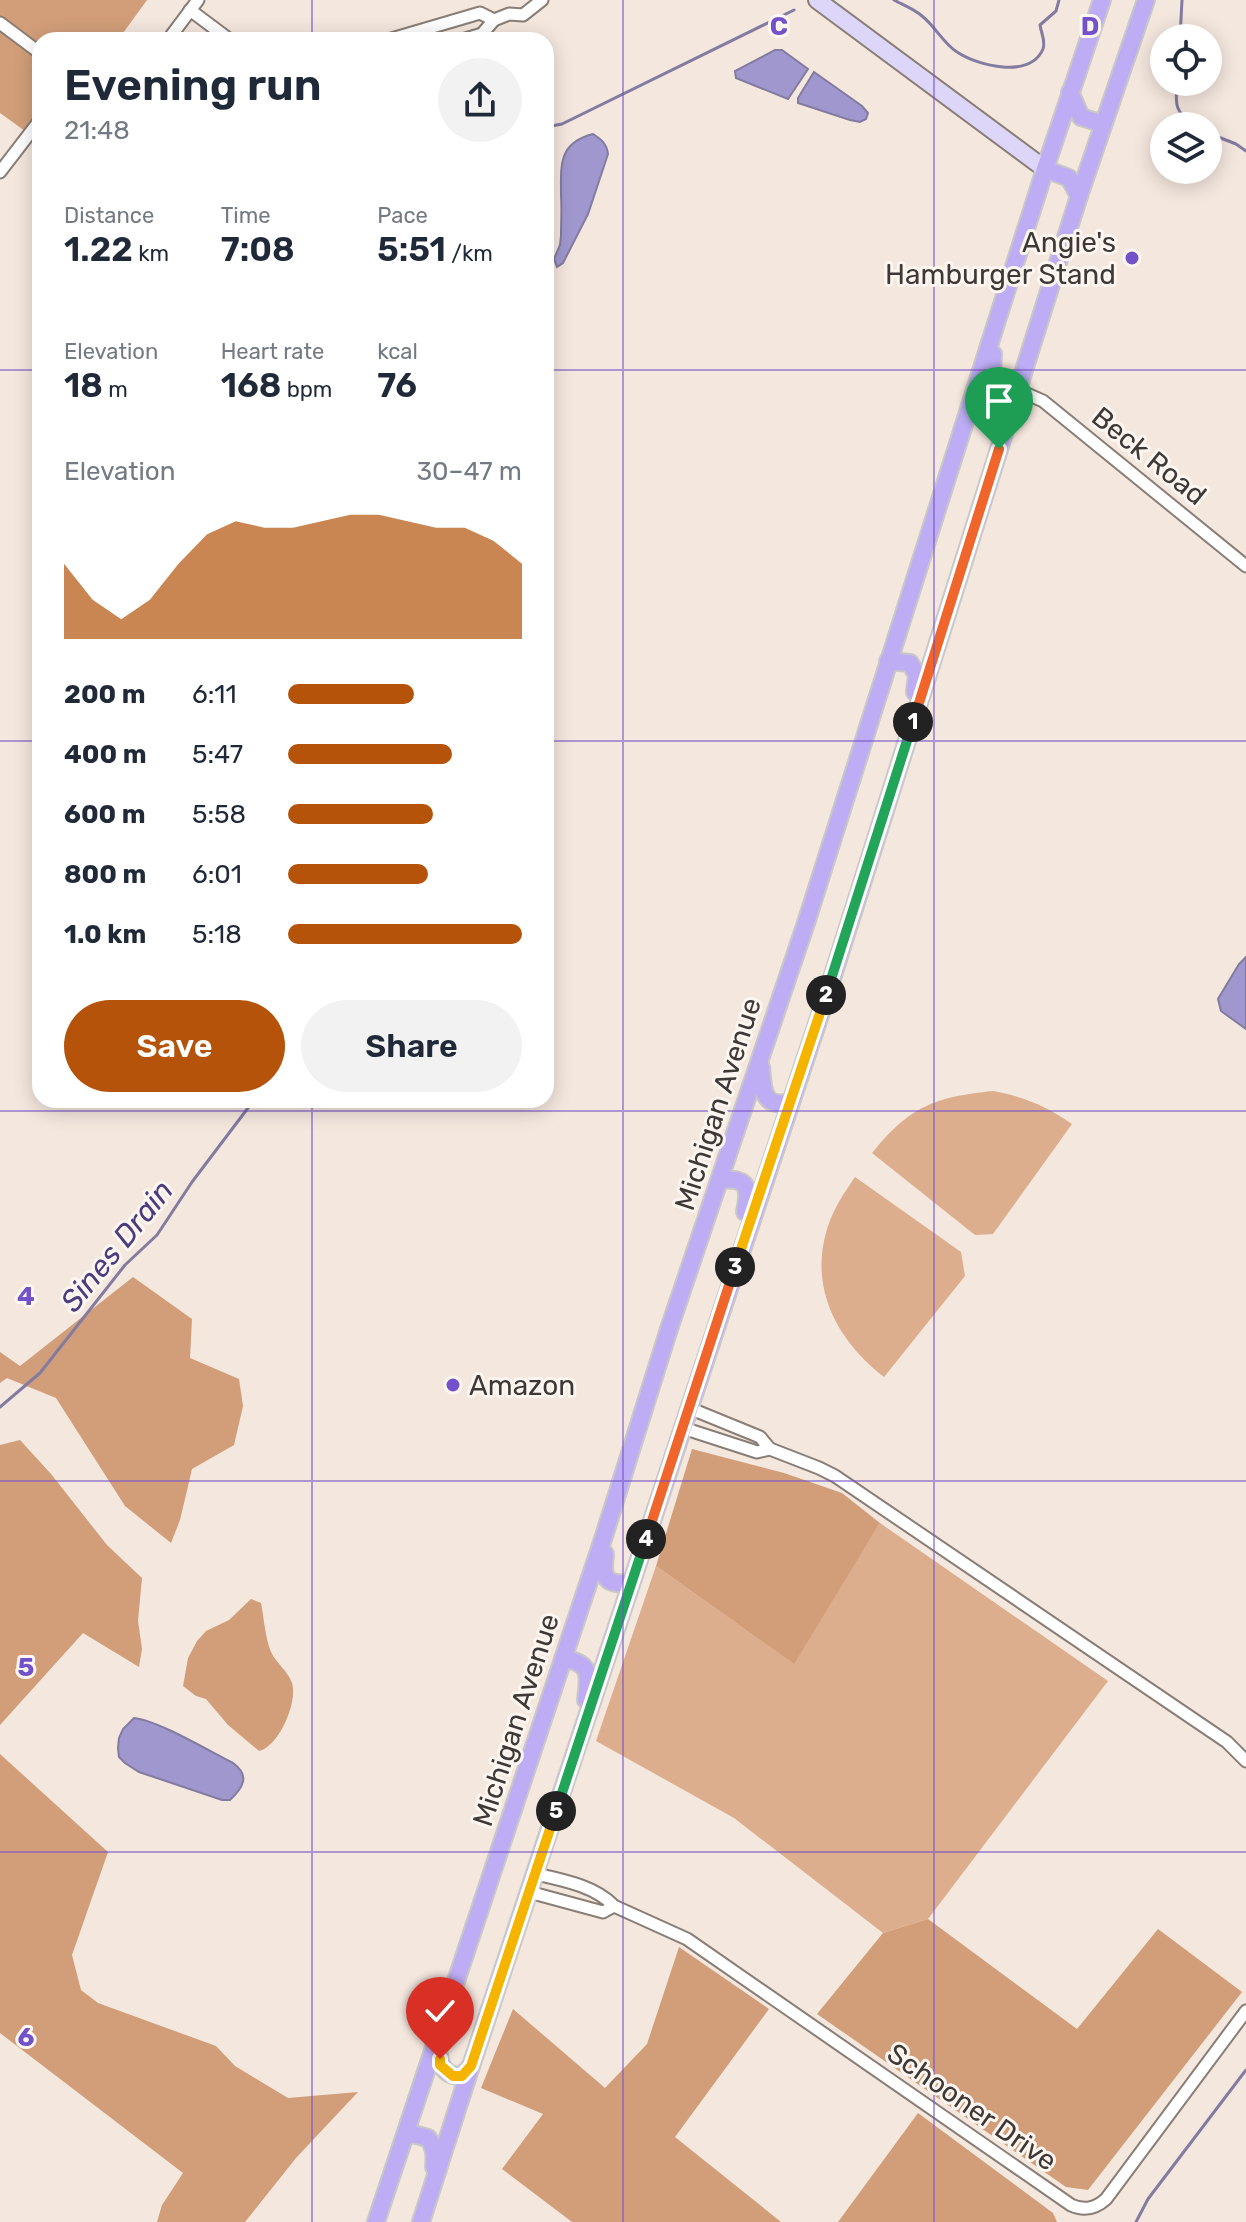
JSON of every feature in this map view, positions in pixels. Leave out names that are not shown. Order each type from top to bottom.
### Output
[{"type":"main road","points":[[817,0],[1045,169],[1069,178],[1079,196]]},
{"type":"main road","name":"Michigan Avenue","points":[[376,2222],[604,1536],[669,1329],[806,923],[1045,169],[1102,0]]},
{"type":"main road","points":[[421,2222],[791,1102],[1079,196],[1146,0]]},
{"type":"main road","points":[[1070,92],[1081,117],[1103,124]]},
{"type":"main road","points":[[994,329],[994,380],[1018,390]]},
{"type":"main road","points":[[888,661],[910,663],[917,675],[912,726]]},
{"type":"main road","points":[[761,1057],[762,1086],[766,1096],[777,1104],[791,1102]]},
{"type":"main road","points":[[720,1180],[741,1181],[749,1194],[734,1269]]},
{"type":"main road","points":[[604,1536],[602,1570],[605,1577],[618,1584],[631,1583]]},
{"type":"main road","points":[[563,1659],[574,1660],[588,1672],[583,1729]]},
{"type":"main road","points":[[436,2040],[440,2065],[448,2073],[462,2076],[471,2066]]},
{"type":"main road","points":[[405,2137],[420,2135],[433,2144],[436,2154],[430,2197]]},
{"type":"street","points":[[484,32],[494,20],[509,14],[523,15],[542,0]]},
{"type":"street","points":[[509,14],[512,1]]},
{"type":"street","points":[[174,32],[194,5],[222,32]]},
{"type":"street","points":[[415,32],[480,13],[494,20]]},
{"type":"street","points":[[0,23],[32,47]]},
{"type":"street","points":[[0,172],[32,130]]},
{"type":"street","name":"Beck Road","points":[[1018,390],[1043,401],[1246,566]]},
{"type":"street","points":[[689,1408],[760,1437],[770,1449],[835,1476],[1227,1742],[1246,1761]]},
{"type":"street","points":[[683,1428],[757,1452],[770,1449]]},
{"type":"street","name":"Schooner Drive","points":[[536,1874],[604,1895],[614,1906],[687,1939],[1071,2205],[1081,2208],[1092,2208],[1106,2199],[1246,2011]]},
{"type":"street","name":"Schooner Drive","points":[[529,1892],[603,1912],[614,1906]]},
{"type":"shaded area","points":[[0,0],[147,0],[124,32],[32,32],[32,136],[0,113]]},
{"type":"shaded area","points":[[775,50],[782,50],[808,69],[788,99],[736,78],[735,71]]},
{"type":"shaded area","points":[[814,72],[862,106],[868,113],[866,119],[860,122],[850,120],[798,103]]},
{"type":"shaded area","points":[[593,134],[603,142],[608,154],[588,214],[563,263],[557,267],[554,259],[561,235],[564,157],[573,143]]},
{"type":"shaded area","points":[[1246,957],[1246,1029],[1221,1011],[1218,999]]},
{"type":"shaded area","points":[[993,1091],[1035,1103],[1072,1124],[993,1234],[975,1235],[872,1153],[899,1124],[925,1107],[955,1097]]},
{"type":"shaded area","points":[[855,1177],[961,1252],[965,1276],[884,1377],[852,1346],[840,1329],[824,1290],[823,1248],[828,1226]]},
{"type":"shaded area","points":[[133,1277],[192,1319],[190,1358],[239,1379],[243,1406],[234,1445],[192,1469],[171,1543],[125,1506],[56,1398],[7,1378],[0,1383],[0,1352],[20,1366]]},
{"type":"shaded area","points":[[20,1440],[107,1545],[142,1578],[138,1621],[142,1649],[139,1667],[83,1633],[0,1725],[0,1445]]},
{"type":"shaded area","points":[[692,1449],[784,1473],[842,1493],[880,1523],[794,1664],[656,1566]]},
{"type":"shaded area","points":[[880,1523],[1108,1681],[928,1919],[883,1933],[734,1818],[596,1741],[656,1566],[793,1663]]},
{"type":"shaded area","points":[[251,1599],[261,1603],[271,1652],[290,1679],[293,1691],[289,1712],[280,1732],[259,1751],[228,1725],[206,1699],[183,1686],[188,1658],[197,1641],[206,1631],[229,1620]]},
{"type":"shaded area","points":[[134,1718],[169,1730],[233,1763],[242,1772],[243,1781],[239,1790],[230,1800],[222,1800],[139,1772],[125,1763],[119,1757],[119,1738]]},
{"type":"shaded area","points":[[0,1754],[108,1852],[72,1955],[81,1990],[98,2003],[216,2046],[235,2066],[288,2098],[358,2092],[296,2158],[245,2222],[157,2222],[162,2205],[183,2173],[0,2033]]},
{"type":"shaded area","points":[[928,1919],[1077,2029],[1158,1929],[1242,1992],[1088,2190],[1066,2187],[817,2014],[883,1933]]},
{"type":"shaded area","points":[[679,1947],[769,2009],[675,2137],[781,2222],[572,2222],[502,2169],[543,2114],[481,2088],[513,2009],[605,2088],[647,2044]]},
{"type":"shaded area","points":[[918,2113],[1053,2213],[1057,2222],[838,2222]]},
{"type":"waterway","name":"Sines Drain","points":[[894,0],[922,16],[957,52],[977,62],[1003,67],[1016,67],[1036,58],[1044,46],[1040,25],[1056,11],[1059,0]]},
{"type":"waterway","points":[[1181,24],[1182,0]]},
{"type":"waterway","name":"Sines Drain","points":[[554,126],[794,10]]},
{"type":"waterway","points":[[1176,96],[1181,112]]},
{"type":"waterway","points":[[1222,138],[1246,151]]},
{"type":"waterway","name":"Sines Drain","points":[[0,1407],[40,1373],[125,1265],[157,1235],[192,1182],[248,1108]]},
{"type":"waterway","points":[[1136,2222],[1148,2199],[1246,2070]]},
{"type":"place","name":"Angie's Hamburger Stand","points":[[1132,258]]},
{"type":"place","name":"Amazon","points":[[453,1385]]},
{"type":"route","points":[[440,2059],[440,2065],[448,2073],[462,2076],[471,2066],[488,2018],[828,991],[999,449]]}]
